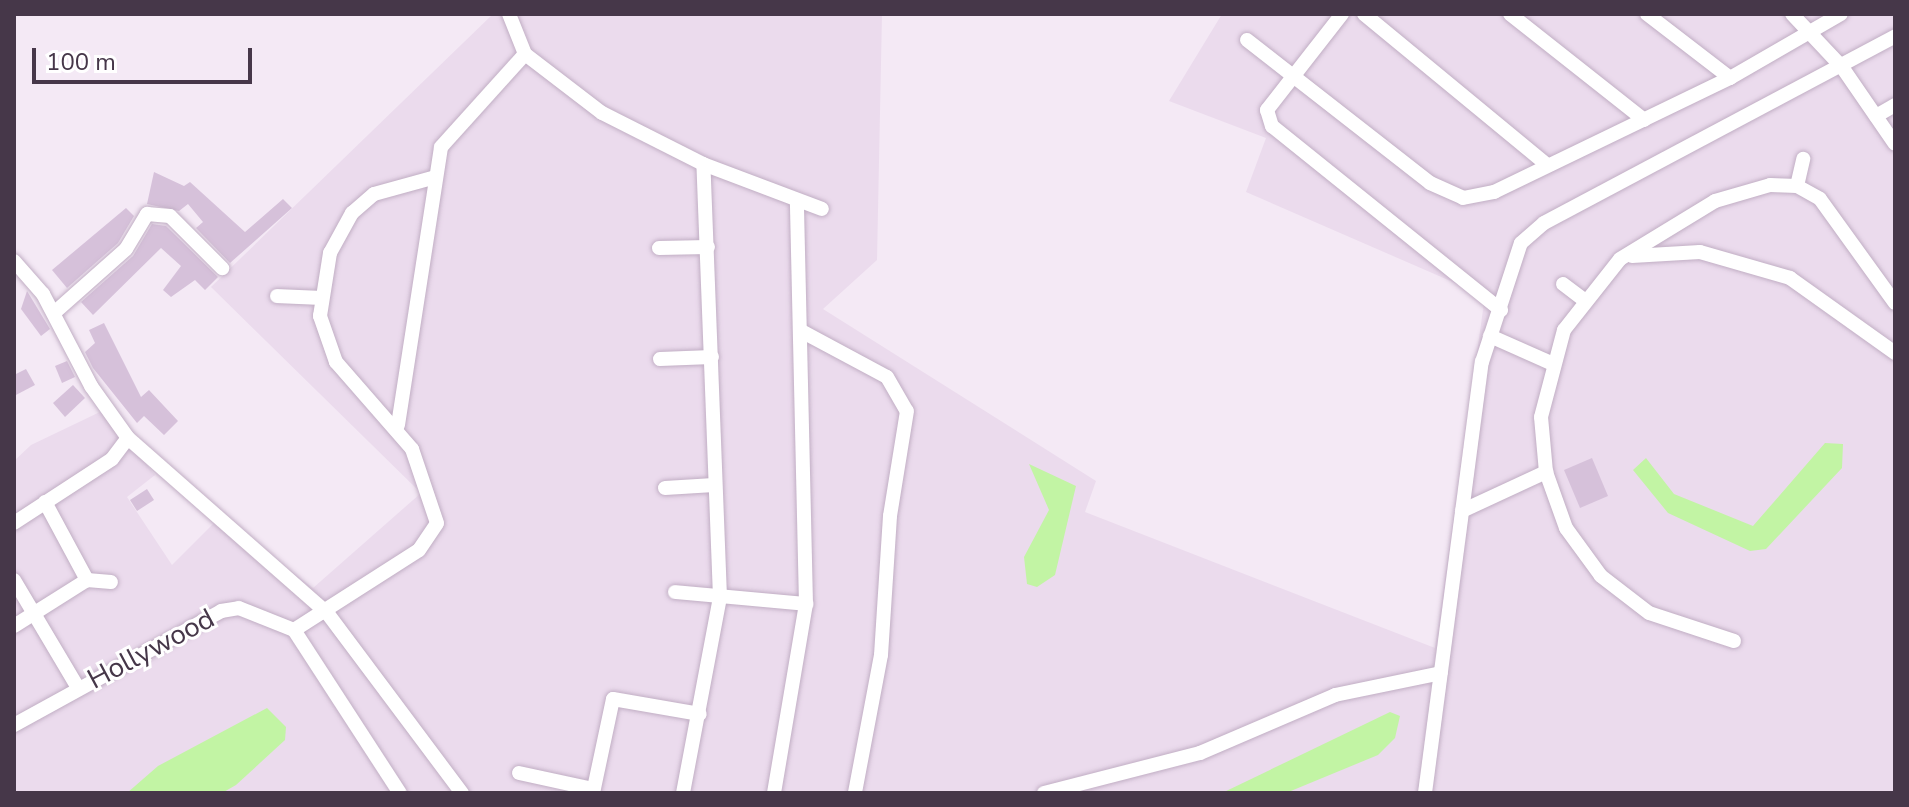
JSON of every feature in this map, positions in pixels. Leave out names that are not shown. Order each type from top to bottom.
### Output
[{"type":"street","points":[[509,14],[525,54],[602,113],[703,164],[797,204],[822,209]]},
{"type":"street","points":[[1342,14],[1295,79],[1267,110],[1272,126],[1501,310]]},
{"type":"street","points":[[1364,14],[1546,164]]},
{"type":"street","points":[[1510,14],[1644,120]]},
{"type":"street","points":[[1647,14],[1730,78]]},
{"type":"street","points":[[1792,14],[1842,67],[1895,144]]},
{"type":"street","points":[[1247,40],[1430,183],[1463,198],[1494,192],[1546,164],[1644,120],[1730,78],[1841,14]]},
{"type":"street","points":[[1425,793],[1462,511],[1490,336],[1521,243],[1544,223],[1842,67],[1895,36]]},
{"type":"street","points":[[398,425],[441,147],[525,54]]},
{"type":"street","points":[[1876,116],[1895,105]]},
{"type":"street","points":[[1797,186],[1803,159]]},
{"type":"street","points":[[683,793],[720,597],[703,164]]},
{"type":"street","points":[[400,793],[294,630],[328,614],[419,550],[437,523],[425,475],[398,425],[358,390],[323,341],[321,298],[330,253],[352,213],[374,194],[436,177]]},
{"type":"street","points":[[1734,641],[1675,626],[1601,576],[1566,528],[1546,472],[1541,417],[1551,363],[1583,299],[1620,259],[1742,189],[1797,186],[1837,216],[1895,303]]},
{"type":"street","points":[[774,793],[806,604],[803,332],[797,204]]},
{"type":"street","points":[[54,313],[126,249],[147,214],[170,216],[222,268]]},
{"type":"street","points":[[659,248],[708,247]]},
{"type":"street","points":[[1620,259],[1678,249],[1757,267],[1816,293],[1895,353]]},
{"type":"street","points":[[14,261],[54,313],[91,386],[128,438],[328,614],[462,793]]},
{"type":"street","points":[[1563,284],[1583,299]]},
{"type":"street","points":[[277,296],[321,298]]},
{"type":"street","points":[[803,332],[887,377],[907,411],[890,516],[881,655],[855,793]]},
{"type":"street","points":[[1490,336],[1551,363]]},
{"type":"street","points":[[660,359],[712,357]]},
{"type":"street","points":[[14,523],[112,459],[128,438]]},
{"type":"street","points":[[1462,511],[1546,472]]},
{"type":"street","points":[[665,488],[714,485]]},
{"type":"street","points":[[45,502],[87,580]]},
{"type":"street","points":[[14,580],[78,688]]},
{"type":"street","points":[[14,626],[87,580],[111,582]]},
{"type":"street","points":[[675,592],[806,604]]},
{"type":"street","name":"Hollywood","points":[[14,725],[221,611],[250,611],[294,630]]},
{"type":"street","points":[[1044,793],[1200,753],[1335,695],[1441,673]]},
{"type":"street","points":[[519,773],[593,791],[616,697],[700,714]]},
{"type":"shaded area","points":[[493,14],[882,14],[877,260],[823,309],[1096,481],[1085,512],[1435,648],[1485,296],[1246,192],[1266,138],[1169,101],[1222,14],[1895,14],[1895,793],[14,793],[14,461],[31,445],[102,411],[155,475],[127,497],[172,565],[220,517],[313,588],[421,493],[211,287]]},
{"type":"shaded area","points":[[1825,443],[1843,444],[1842,468],[1766,549],[1750,551],[1668,513],[1633,470],[1646,458],[1674,494],[1753,526]]},
{"type":"shaded area","points":[[1029,464],[1076,486],[1055,575],[1037,587],[1027,584],[1024,557],[1049,510]]},
{"type":"shaded area","points":[[267,708],[286,727],[285,740],[236,785],[222,793],[127,793],[158,766]]},
{"type":"shaded area","points":[[1390,712],[1400,716],[1395,738],[1378,755],[1286,793],[1222,793]]},
{"type":"building","points":[[154,172],[184,186],[190,182],[245,232],[283,199],[292,208],[230,263],[196,228],[203,222],[188,204],[179,211],[147,204]]},
{"type":"building","points":[[126,208],[134,216],[118,243],[67,288],[52,270]]},
{"type":"building","points":[[152,224],[166,226],[218,277],[205,290],[195,280],[171,297],[163,290],[181,266],[161,248],[93,315],[81,302],[133,256]]},
{"type":"building","points":[[27,291],[50,329],[41,336],[21,309]]},
{"type":"building","points":[[104,323],[141,397],[149,390],[178,421],[164,435],[144,416],[137,423],[93,368],[85,352],[95,343],[89,330]]},
{"type":"building","points":[[67,361],[75,377],[62,383],[55,366]]},
{"type":"building","points":[[26,369],[35,385],[14,396],[14,375]]},
{"type":"building","points":[[73,385],[85,398],[65,417],[53,403]]},
{"type":"building","points":[[1592,458],[1608,496],[1580,508],[1564,470]]},
{"type":"building","points":[[147,489],[154,500],[137,511],[130,500]]}]
